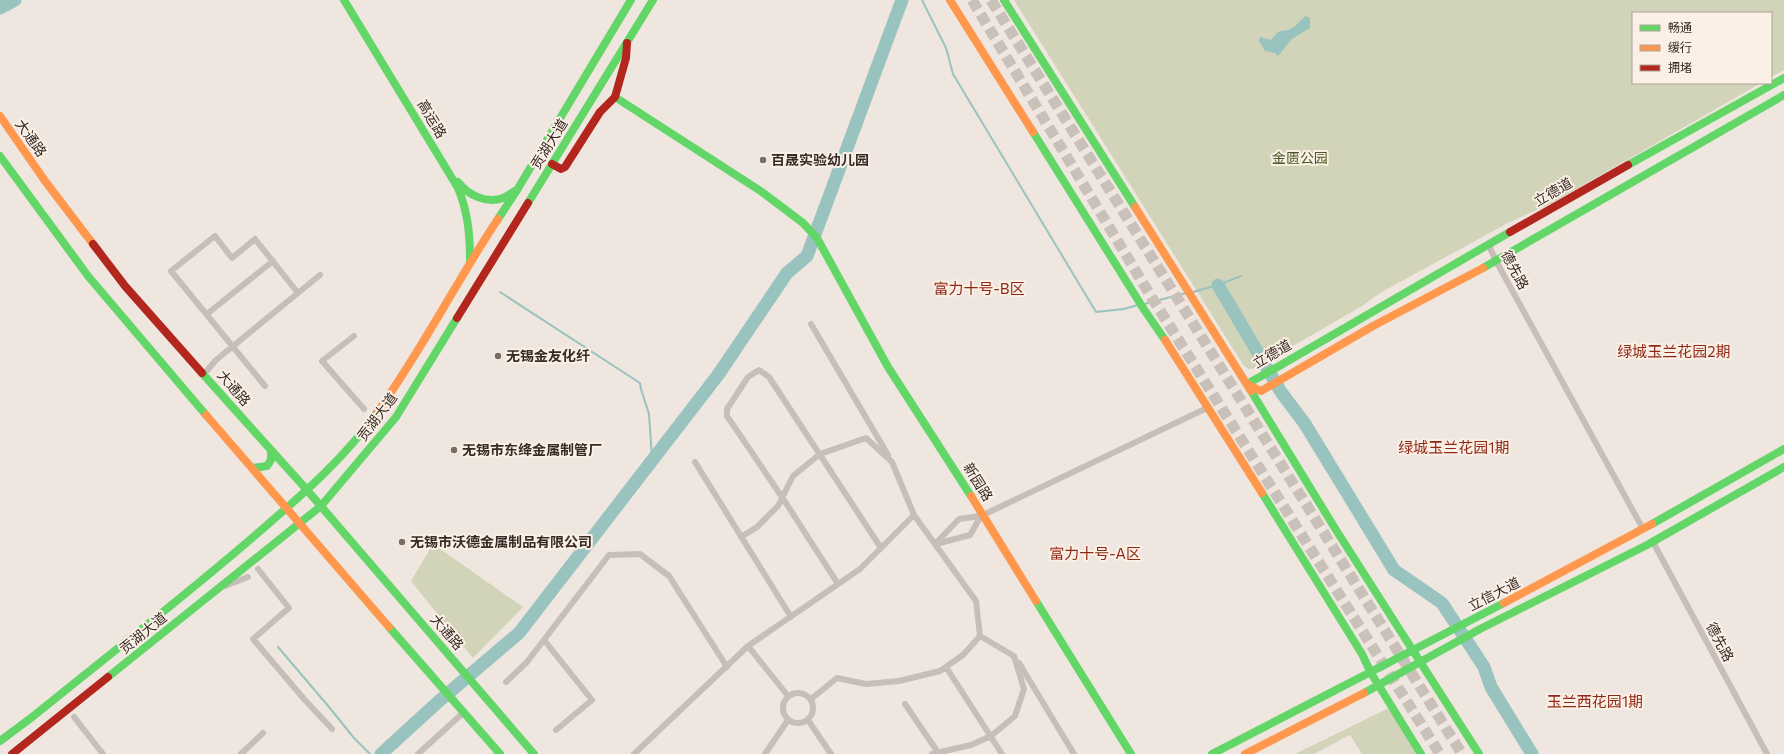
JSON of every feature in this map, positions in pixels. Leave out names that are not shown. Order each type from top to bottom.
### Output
[{"type":"street","name":"高运路","points":[[345,0],[461,187],[477,197],[492,201],[503,198],[516,190]]},
{"type":"street","name":"高运路","points":[[345,0],[458,188],[465,205],[468,220],[470,261]]},
{"type":"street","name":"贡湖大道","points":[[0,742],[213,571],[307,490],[367,427],[404,375],[470,261],[516,190],[631,0]]},
{"type":"street","name":"贡湖大道","points":[[12,754],[321,506],[396,418],[653,0]]},
{"type":"street","points":[[950,0],[1140,305],[1175,354],[1207,408],[1362,654],[1371,673],[1421,754]]},
{"type":"street","points":[[1004,0],[1247,384],[1336,530],[1479,754]]},
{"type":"street","points":[[552,164],[561,169],[565,167],[600,112],[615,98],[626,58],[627,42]]},
{"type":"street","name":"立德道","points":[[1247,384],[1488,244],[1784,78]]},
{"type":"street","name":"立德道","points":[[1247,384],[1261,391],[1373,326],[1497,260],[1784,95]]},
{"type":"street","name":"新园路","points":[[615,98],[763,196],[802,224],[827,257],[886,368],[982,515],[1131,754]]},
{"type":"street","name":"大通路","points":[[0,116],[45,181],[125,286],[321,506],[534,754]]},
{"type":"street","points":[[0,156],[88,276],[286,508],[500,754]]},
{"type":"street","points":[[265,386],[171,271],[215,236],[232,258],[255,239],[298,293]]},
{"type":"street","name":"德先路","points":[[1488,244],[1644,528]]},
{"type":"street","points":[[207,314],[273,261]]},
{"type":"street","points":[[204,374],[216,360],[320,275]]},
{"type":"street","points":[[811,324],[892,462],[914,515],[976,601],[980,636],[963,655],[940,671],[899,681],[866,684],[837,678],[811,698]]},
{"type":"street","points":[[354,336],[322,361],[364,409]]},
{"type":"street","points":[[838,584],[782,497],[727,416],[727,409],[748,377],[759,370],[769,377],[881,548]]},
{"type":"street","points":[[935,544],[959,519],[982,515],[1207,408]]},
{"type":"street","points":[[741,537],[757,527],[778,506],[793,476],[820,454],[866,438],[892,462]]},
{"type":"street","name":"立信大道","points":[[1212,754],[1442,636],[1644,528],[1784,449]]},
{"type":"street","points":[[253,468],[267,466],[271,460],[271,450]]},
{"type":"street","points":[[695,462],[791,617]]},
{"type":"street","name":"立信大道","points":[[1245,754],[1379,685],[1480,629],[1651,542],[1784,467]]},
{"type":"street","points":[[634,754],[748,646],[860,569],[914,515]]},
{"type":"street","points":[[935,544],[970,535],[982,515]]},
{"type":"street","name":"新园路","points":[[982,515],[1127,754]]},
{"type":"street","name":"德先路","points":[[1651,542],[1763,754]]},
{"type":"street","name":"德先路","points":[[1651,542],[1767,754]]},
{"type":"street","points":[[506,682],[527,662],[609,555],[640,554],[669,576],[727,667]]},
{"type":"street","points":[[258,569],[289,608],[253,639],[332,730]]},
{"type":"street","points":[[220,588],[248,577]]},
{"type":"street","points":[[980,636],[1014,656],[1074,754]]},
{"type":"street","points":[[544,640],[592,700],[556,730]]},
{"type":"street","points":[[748,646],[788,696]]},
{"type":"street","points":[[905,704],[937,754],[971,745],[991,736],[1015,716],[1024,689],[1014,656]]},
{"type":"street","points":[[946,667],[1002,754]]},
{"type":"street","points":[[798,692],[811,698],[814,708],[808,720],[798,724],[788,720],[783,711],[783,706],[788,696],[798,692]]},
{"type":"street","points":[[418,754],[462,710]]},
{"type":"street","points":[[74,717],[103,754]]},
{"type":"street","points":[[767,753],[788,720]]},
{"type":"street","points":[[808,720],[831,754]]},
{"type":"street","points":[[241,754],[263,733]]},
{"type":"green space","name":"金匮公园","points":[[1014,0],[1784,0],[1784,70],[1772,76],[1772,12],[1632,12],[1632,84],[1759,84],[1552,203],[1506,224],[1380,293],[1362,306],[1255,368],[1249,369],[1244,366]]},
{"type":"green space","points":[[433,544],[523,607],[473,658],[411,581]]},
{"type":"green space","points":[[1389,708],[1418,754],[1362,754],[1350,735],[1314,754],[1295,754]]},
{"type":"water","points":[[1305,16],[1310,18],[1310,28],[1292,39],[1278,56],[1275,53],[1265,51],[1259,41],[1260,37],[1271,40],[1278,32],[1294,27]]},
{"type":"waterway","points":[[0,8],[15,0]]},
{"type":"waterway","points":[[381,754],[439,701],[519,633],[718,375],[787,273],[807,256],[902,0]]},
{"type":"waterway","points":[[922,0],[946,48],[953,74],[1096,312],[1124,309],[1138,305]]},
{"type":"waterway","points":[[1193,292],[1218,285],[1241,276]]},
{"type":"waterway","points":[[1218,285],[1281,392],[1305,424],[1394,570],[1442,603],[1484,667],[1491,687],[1532,754]]},
{"type":"waterway","points":[[500,292],[640,383],[649,414],[652,458]]},
{"type":"waterway","points":[[1144,304],[1186,293]]},
{"type":"waterway","points":[[278,647],[354,738],[370,754]]},
{"type":"tunnel","points":[[972,0],[1152,298],[1440,754]]},
{"type":"tunnel","points":[[991,0],[1462,754]]},
{"type":"traffic: fast","points":[[344,0],[458,188],[468,224],[470,261]]},
{"type":"traffic: fast","points":[[498,219],[631,0]]},
{"type":"traffic: fast","points":[[528,203],[653,0]]},
{"type":"traffic: fast","points":[[1004,0],[1135,207]]},
{"type":"traffic: fast","points":[[1628,165],[1784,78]]},
{"type":"traffic: fast","points":[[1483,268],[1784,95]]},
{"type":"traffic: fast","points":[[615,97],[762,192],[803,223],[817,238],[888,367],[971,496]]},
{"type":"traffic: fast","points":[[1033,132],[1143,308],[1165,340]]},
{"type":"traffic: fast","points":[[0,156],[88,276],[206,415]]},
{"type":"traffic: fast","points":[[458,182],[472,194],[490,200],[503,198],[517,190]]},
{"type":"traffic: fast","points":[[1274,369],[1510,232]]},
{"type":"traffic: fast","points":[[108,677],[321,506],[396,417],[457,318]]},
{"type":"traffic: fast","points":[[1265,374],[1274,369]]},
{"type":"traffic: fast","points":[[202,373],[307,490],[534,754]]},
{"type":"traffic: fast","points":[[1247,384],[1265,374]]},
{"type":"traffic: fast","points":[[1251,391],[1336,530],[1479,754]]},
{"type":"traffic: fast","points":[[0,741],[31,718],[170,606],[286,509],[335,462],[365,429],[378,411]]},
{"type":"traffic: fast","points":[[1652,524],[1784,449]]},
{"type":"traffic: fast","points":[[253,468],[267,466],[271,460],[271,450]]},
{"type":"traffic: fast","points":[[1364,693],[1480,629],[1647,545],[1784,467]]},
{"type":"traffic: fast","points":[[1262,493],[1362,654],[1371,673],[1421,754]]},
{"type":"traffic: fast","points":[[1036,601],[1131,754]]},
{"type":"traffic: fast","points":[[1212,754],[1504,603]]},
{"type":"traffic: fast","points":[[389,627],[500,754]]},
{"type":"traffic: slow","points":[[950,0],[1033,132]]},
{"type":"traffic: slow","points":[[0,116],[45,181],[93,244]]},
{"type":"traffic: slow","points":[[1135,207],[1251,391]]},
{"type":"traffic: slow","points":[[378,411],[394,388],[498,219]]},
{"type":"traffic: slow","points":[[1247,384],[1261,391],[1373,326],[1483,268]]},
{"type":"traffic: slow","points":[[1165,340],[1262,493]]},
{"type":"traffic: slow","points":[[206,415],[389,627]]},
{"type":"traffic: slow","points":[[971,496],[1036,601]]},
{"type":"traffic: slow","points":[[1504,603],[1652,524]]},
{"type":"traffic: slow","points":[[1245,754],[1364,693]]},
{"type":"traffic: jam","points":[[552,164],[561,169],[565,167],[600,112],[615,97],[626,58],[627,43]]},
{"type":"traffic: jam","points":[[1510,232],[1628,165]]},
{"type":"traffic: jam","points":[[457,318],[528,203]]},
{"type":"traffic: jam","points":[[93,244],[125,286],[202,373]]},
{"type":"traffic: jam","points":[[12,754],[108,677]]},
{"type":"place","name":"百晟实验幼儿园","points":[[763,160]]},
{"type":"place","name":"无锡金友化纤","points":[[498,356]]},
{"type":"place","name":"无锡市东绛金属制管厂","points":[[454,450]]},
{"type":"place","name":"无锡市沃德金属制品有限公司","points":[[402,542]]},
{"type":"district","name":"富力十号-B区","points":[[979,289]]},
{"type":"district","name":"绿城玉兰花园2期","points":[[1674,352]]},
{"type":"district","name":"绿城玉兰花园1期","points":[[1454,448]]},
{"type":"district","name":"富力十号-A区","points":[[1095,554]]},
{"type":"district","name":"玉兰西花园1期","points":[[1595,702]]}]
